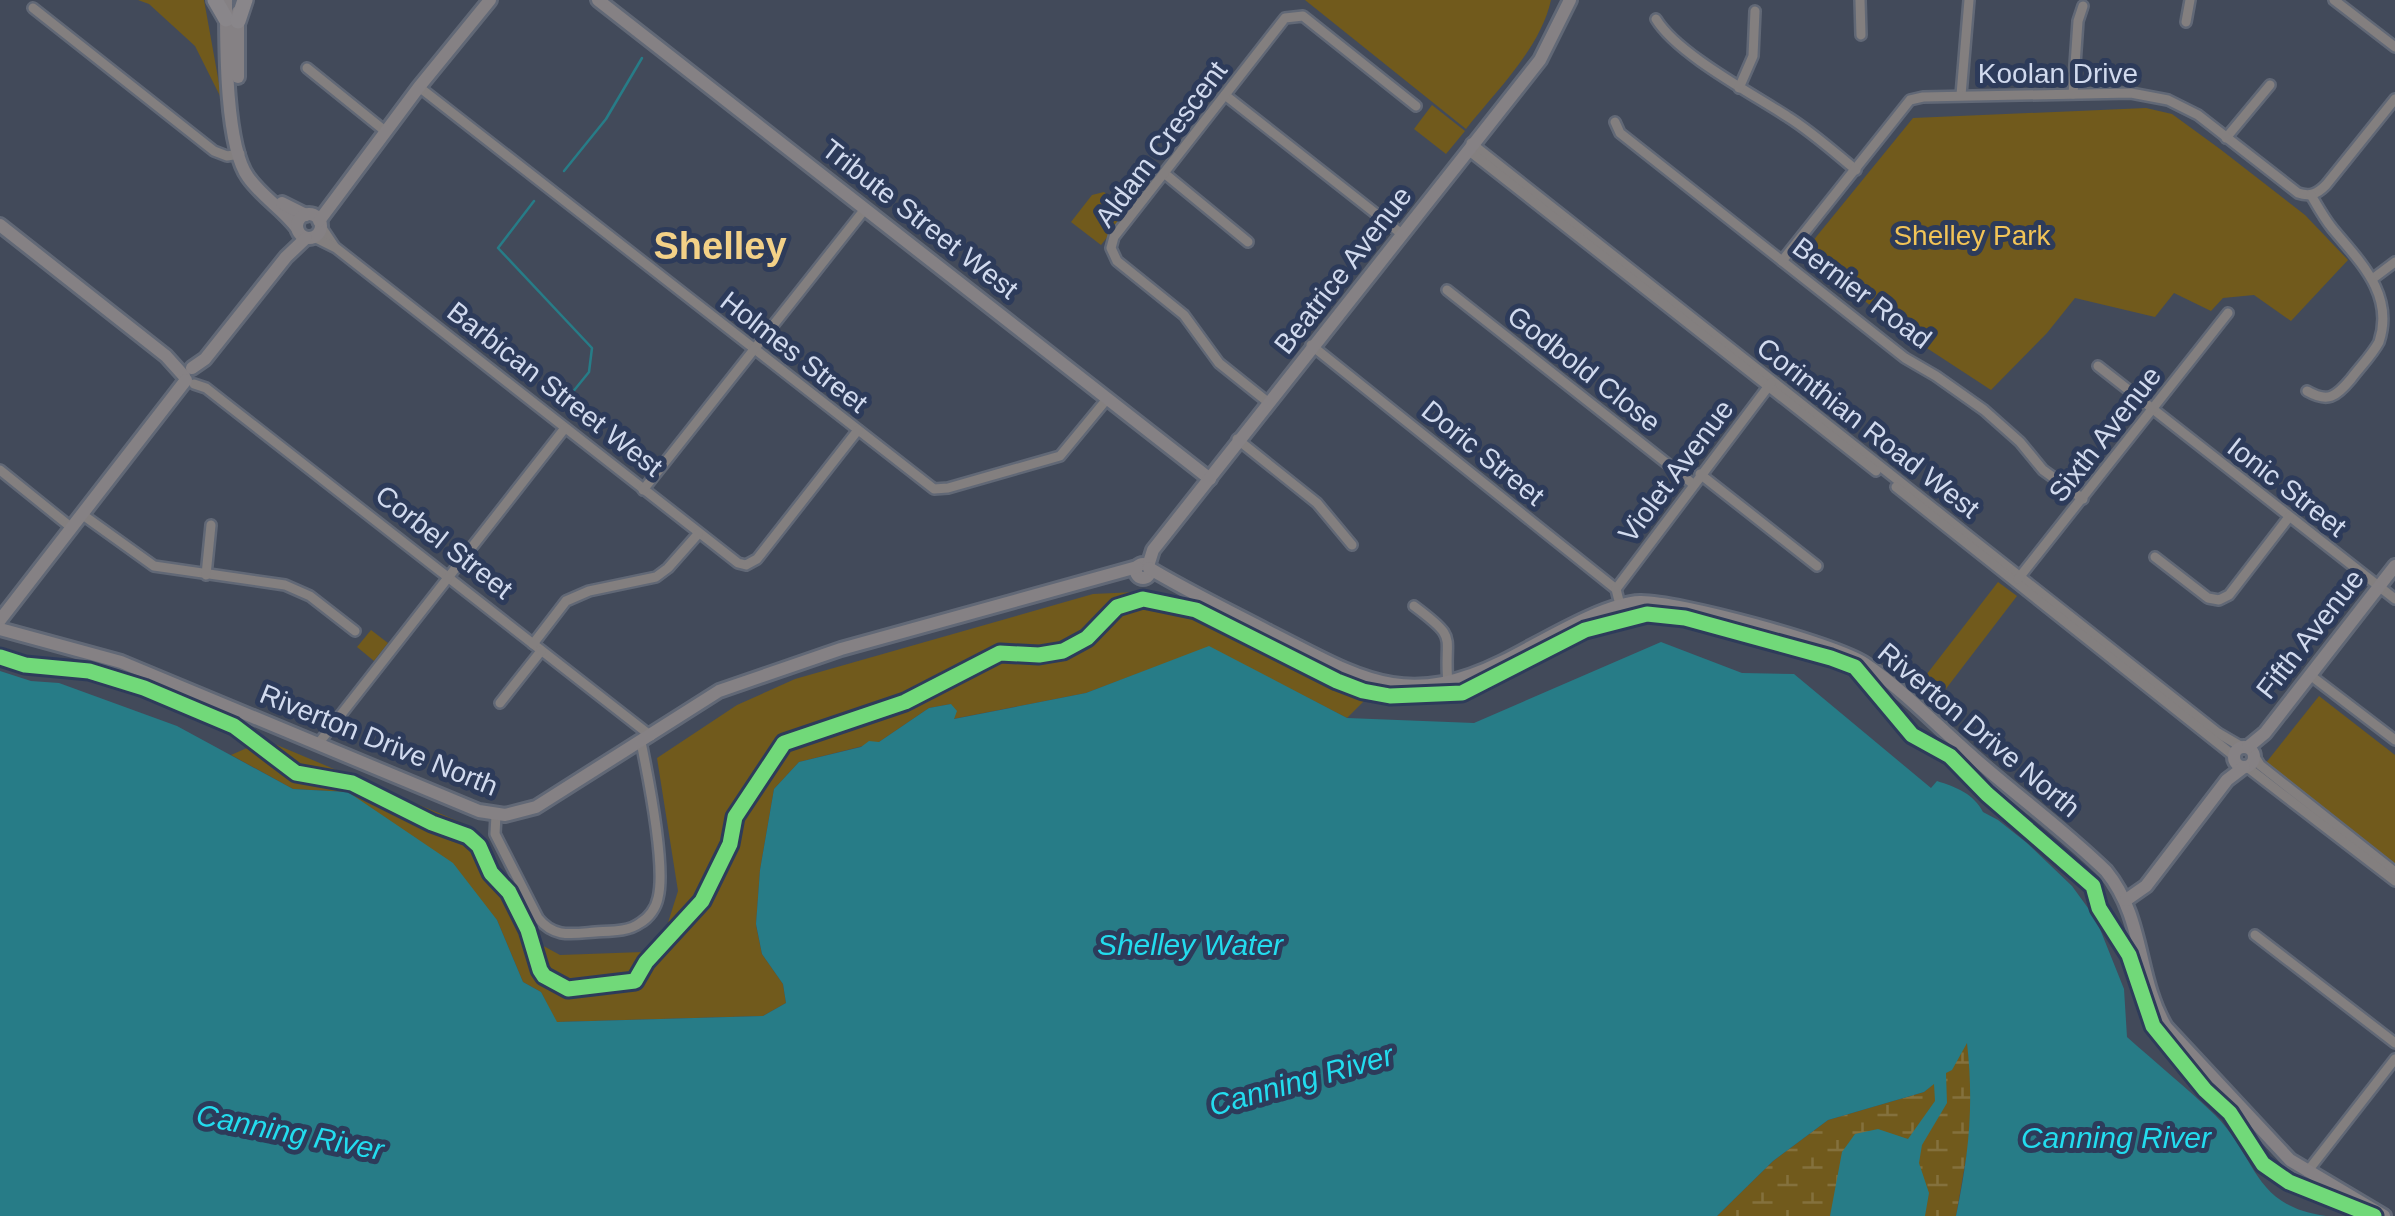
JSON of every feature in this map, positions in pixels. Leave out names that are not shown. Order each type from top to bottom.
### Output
[{"type":"highway","points":[[216,0],[232,20],[241,0]]},
{"type":"street","points":[[226,0],[232,20],[240,154],[256,188],[309,226]]},
{"type":"street","points":[[0,620],[418,86],[490,0]]},
{"type":"street","name":"Tribute Street West","points":[[598,0],[1207,477]]},
{"type":"street","name":"Beatrice Avenue","points":[[1469,146],[1533,58],[1561,0]]},
{"type":"street","name":"Beatrice Avenue","points":[[1140,569],[1207,477],[1540,60],[1570,0]]},
{"type":"street","points":[[1860,0],[1861,34]]},
{"type":"street","points":[[1962,95],[1969,0]]},
{"type":"street","points":[[2186,22],[2190,0]]},
{"type":"street","points":[[2334,0],[2395,48]]},
{"type":"street","points":[[2073,94],[2078,21],[2083,6]]},
{"type":"street","points":[[33,8],[214,151],[227,156],[240,154]]},
{"type":"street","points":[[1739,88],[1753,56],[1755,12]]},
{"type":"street","name":"Aldam Crescent","points":[[1267,401],[1219,363],[1191,323],[1117,261],[1110,248],[1114,238],[1285,18],[1303,16],[1416,106]]},
{"type":"street","points":[[1656,19],[1676,40],[1739,88],[1790,118],[1856,170]]},
{"type":"street","points":[[307,68],[385,131]]},
{"type":"street","points":[[2226,138],[2270,85]]},
{"type":"street","name":"Holmes Street","points":[[418,86],[939,490],[1060,456],[1107,399]]},
{"type":"street","name":"Koolan Drive","points":[[1782,261],[1910,100],[1962,95],[2131,93],[2168,100],[2198,115],[2298,194],[2311,196]]},
{"type":"street","points":[[1224,96],[1400,233]]},
{"type":"street","points":[[2306,392],[2320,399],[2332,398],[2374,350],[2385,318],[2384,299],[2374,277],[2311,196],[2326,185],[2395,99]]},
{"type":"street","name":"Bernier Road","points":[[1615,122],[1620,133],[1906,358],[1984,410],[2020,442],[2043,470],[2083,499]]},
{"type":"street","name":"Corinthian Road West","points":[[1469,146],[2245,757],[2395,881]]},
{"type":"street","points":[[1164,173],[1248,242]]},
{"type":"street","points":[[643,490],[865,209]]},
{"type":"street","name":"Corbel Street","points":[[0,225],[450,576],[646,739]]},
{"type":"street","name":"Barbican Street West","points":[[309,226],[738,563],[746,565],[757,559],[858,430]]},
{"type":"street","points":[[2374,277],[2395,262]]},
{"type":"street","name":"Godbold Close","points":[[1448,290],[1693,484]]},
{"type":"street","name":"Sixth Avenue","points":[[2018,579],[2228,313]]},
{"type":"street","name":"Doric Street","points":[[1312,345],[1616,589]]},
{"type":"street","name":"Ionic Street","points":[[2098,366],[2395,599]]},
{"type":"street","name":"Violet Avenue","points":[[1616,589],[1770,384]]},
{"type":"street","points":[[318,744],[565,428]]},
{"type":"street","points":[[1237,440],[1317,504],[1352,545]]},
{"type":"street","points":[[0,470],[72,528]]},
{"type":"street","points":[[1700,474],[1817,566]]},
{"type":"street","points":[[83,515],[154,566],[285,585],[310,596],[355,632]]},
{"type":"street","points":[[2154,557],[2208,598],[2219,600],[2229,594],[2289,517]]},
{"type":"street","points":[[206,575],[211,525]]},
{"type":"street","points":[[533,644],[566,601],[589,591],[656,577],[698,534]]},
{"type":"street","name":"Fifth Avenue","points":[[2245,757],[2395,566]]},
{"type":"street","name":"Riverton Drive North","points":[[0,628],[121,662],[496,815],[536,808],[720,692],[799,662],[929,623],[1140,569],[1164,577],[1360,678],[1404,686],[1435,687],[1485,670],[1620,605],[1640,602],[1676,606],[1818,645],[1864,663],[2089,855],[2126,900]]},
{"type":"street","points":[[1616,589],[1620,605]]},
{"type":"street","points":[[1414,606],[1446,634],[1450,643],[1448,683]]},
{"type":"street","points":[[500,703],[542,652]]},
{"type":"street","points":[[2310,675],[2395,740]]},
{"type":"street","points":[[496,815],[495,834],[548,930],[564,935],[628,929],[639,924],[656,903],[660,880],[646,739]]},
{"type":"street","points":[[2245,757],[2146,886],[2126,900],[2152,1000],[2166,1027],[2290,1160],[2384,1216]]},
{"type":"street","name":"Corinthian Road West","points":[[2245,757],[2395,872]]},
{"type":"street","points":[[2255,935],[2395,1043]]},
{"type":"street","points":[[2306,1172],[2395,1060]]},
{"type":"green space","points":[[138,0],[204,0],[222,100],[195,46],[149,4]]},
{"type":"green space","points":[[1305,0],[1551,0],[1527,52],[1466,129]]},
{"type":"green space","points":[[1432,105],[1465,131],[1446,154],[1414,129]]},
{"type":"green space","name":"Shelley Park","points":[[2146,108],[2172,114],[2220,149],[2305,215],[2348,260],[2291,321],[2254,295],[2223,298],[2211,311],[2174,293],[2155,317],[2075,298],[1991,390],[1916,341],[1803,253],[1913,118]]},
{"type":"green space","points":[[1104,192],[1128,211],[1101,245],[1071,222],[1092,195]]},
{"type":"green space","points":[[1998,582],[2017,596],[1932,707],[1913,692]]},
{"type":"green space","points":[[1136,592],[1176,601],[1365,700],[1347,718],[1209,647],[1086,693],[953,719],[951,704],[929,708],[879,742],[799,762],[774,789],[760,870],[756,925],[762,954],[783,984],[786,1003],[763,1016],[556,1022],[541,992],[523,982],[497,920],[348,792],[293,789],[231,755],[265,740],[472,827],[538,943],[560,955],[643,952],[666,929],[678,891],[657,758],[737,705],[795,679],[1093,594]]},
{"type":"green space","points":[[371,630],[388,643],[374,661],[357,647]]},
{"type":"green space","points":[[2319,696],[2395,755],[2395,866],[2265,764]]},
{"type":"green space","points":[[1967,1041],[1973,1091],[1971,1130],[1956,1216],[1717,1216],[1773,1161],[1828,1120],[1924,1092],[1946,1073]]},
{"type":"water","name":"Shelley Water","points":[[1661,642],[1742,673],[1794,674],[1931,788],[1937,781],[1964,792],[1983,812],[2027,843],[2072,886],[2096,919],[2124,989],[2127,1037],[2215,1115],[2270,1191],[2302,1211],[2326,1216],[1956,1216],[1969,1130],[1967,1043],[1952,1070],[1946,1073],[1947,1103],[1922,1145],[1919,1163],[1929,1193],[1925,1216],[1830,1216],[1842,1152],[1855,1134],[1878,1129],[1908,1139],[1935,1101],[1934,1084],[1924,1092],[1828,1120],[1773,1161],[1717,1216],[0,1216],[0,671],[31,681],[59,683],[177,726],[293,789],[348,792],[453,863],[497,920],[523,982],[541,992],[557,1022],[763,1016],[786,1003],[783,984],[762,954],[756,924],[760,870],[774,789],[799,762],[861,747],[869,741],[879,742],[929,708],[951,704],[957,711],[954,719],[1086,693],[1209,646],[1347,718],[1474,723]]},
{"type":"waterway","points":[[564,171],[606,119],[642,58]]},
{"type":"waterway","points":[[534,201],[498,248],[592,348],[589,372],[563,404]]},
{"type":"cycle path","points":[[0,657],[25,665],[89,671],[144,688],[234,726],[296,773],[352,783],[432,823],[468,836],[479,846],[491,873],[509,892],[528,930],[540,970],[568,989],[635,981],[646,962],[702,901],[730,844],[735,817],[784,743],[905,702],[1000,653],[1039,655],[1063,651],[1087,638],[1117,607],[1143,599],[1196,610],[1337,681],[1390,696],[1462,693],[1585,630],[1647,614],[1685,618],[1855,667],[1912,735],[1950,756],[1987,794],[2093,886],[2099,908],[2129,955],[2153,1026],[2205,1090],[2230,1113],[2263,1164],[2289,1182],[2374,1216]]},
{"type":"district","name":"Shelley","points":[[720,246]]},
{"type":"water label","name":"Canning River","points":[[1301,1080]]},
{"type":"water label","name":"Canning River","points":[[290,1132]]},
{"type":"water label","name":"Canning River","points":[[2116,1137]]}]
